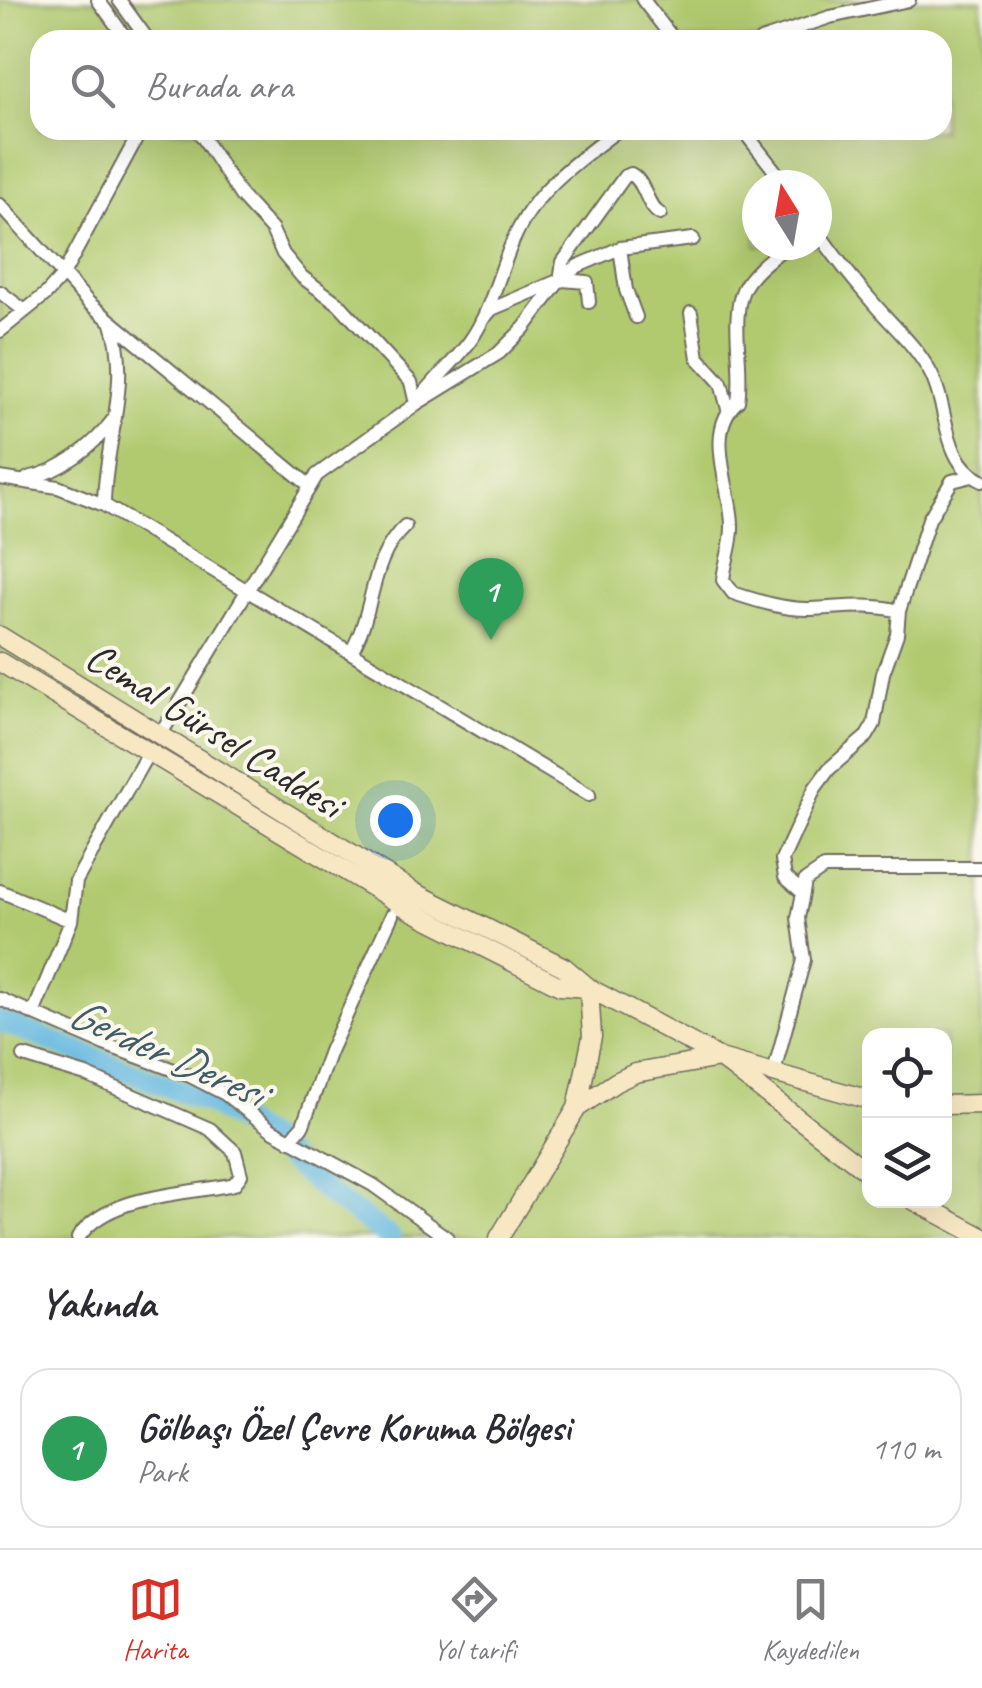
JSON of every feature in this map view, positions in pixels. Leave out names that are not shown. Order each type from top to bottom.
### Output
[{"type":"street","points":[[98,0],[120,30]]},
{"type":"street","points":[[118,0],[140,30]]},
{"type":"street","points":[[643,0],[666,30]]},
{"type":"street","points":[[790,30],[830,16],[908,0]]},
{"type":"street","points":[[0,331],[63,275],[135,140]]},
{"type":"street","points":[[205,140],[302,277],[339,304],[412,382],[416,404]]},
{"type":"street","points":[[416,404],[437,375],[472,339],[499,284],[510,248],[544,189],[605,140]]},
{"type":"street","points":[[751,140],[774,170]]},
{"type":"street","points":[[159,737],[318,475],[342,454],[498,353],[524,328],[560,280],[564,262],[625,176],[638,178],[652,208],[660,214]]},
{"type":"street","points":[[0,204],[63,275],[112,322],[310,486]]},
{"type":"street","points":[[478,324],[492,310],[560,280],[599,254],[693,239]]},
{"type":"street","points":[[620,248],[626,290],[636,317]]},
{"type":"street","points":[[832,253],[930,371],[940,394],[949,441],[977,479]]},
{"type":"street","points":[[728,409],[738,401],[741,385],[738,347],[744,290],[773,260]]},
{"type":"street","points":[[560,280],[587,282],[590,302]]},
{"type":"street","points":[[0,292],[25,311]]},
{"type":"street","points":[[691,313],[698,358],[720,383],[728,409],[721,440],[723,480],[733,527],[724,570],[726,588],[789,608],[847,606],[899,611]]},
{"type":"street","points":[[104,504],[120,368],[112,322]]},
{"type":"street","points":[[21,479],[40,476],[85,449],[113,419]]},
{"type":"street","points":[[803,893],[785,876],[782,860],[815,788],[874,724],[882,673],[897,634],[899,611],[936,505],[958,477],[977,479]]},
{"type":"street","points":[[0,478],[21,479],[104,504],[589,796]]},
{"type":"street","points":[[351,652],[364,632],[381,554],[405,526]]},
{"type":"street","name":"Cemal Gürsel Caddesi","points":[[0,636],[414,892],[564,967],[589,988]]},
{"type":"street","name":"Cemal Gürsel Caddesi","points":[[0,662],[410,910],[560,986],[589,988]]},
{"type":"street","points":[[33,1014],[71,921],[76,881],[148,754]]},
{"type":"street","points":[[773,1075],[804,960],[798,918],[806,881],[824,868],[982,868]]},
{"type":"street","points":[[0,891],[71,921]]},
{"type":"street","points":[[290,1142],[303,1125],[330,1051],[392,915]]},
{"type":"street","points":[[589,988],[720,1058],[862,1168]]},
{"type":"street","points":[[499,1238],[577,1108],[592,1037],[589,988]]},
{"type":"street","points":[[0,999],[225,1094],[290,1142],[373,1185],[446,1238]]},
{"type":"street","points":[[24,1056],[86,1075],[210,1129],[229,1143],[240,1164],[242,1176],[234,1184],[117,1208],[93,1220],[78,1238]]},
{"type":"street","points":[[577,1108],[635,1073],[720,1058],[862,1098]]},
{"type":"street","points":[[952,1105],[982,1104]]},
{"type":"street","points":[[928,1208],[982,1238]]},
{"type":"green space","points":[[0,0],[982,0],[982,1238],[0,1238]]},
{"type":"waterway","name":"Gerder Deresi","points":[[0,1021],[207,1102],[263,1137],[326,1192],[390,1238]]},
{"type":"place","name":"Gölbaşı Özel Çevre Koruma Bölgesi","points":[[491,640]]}]
